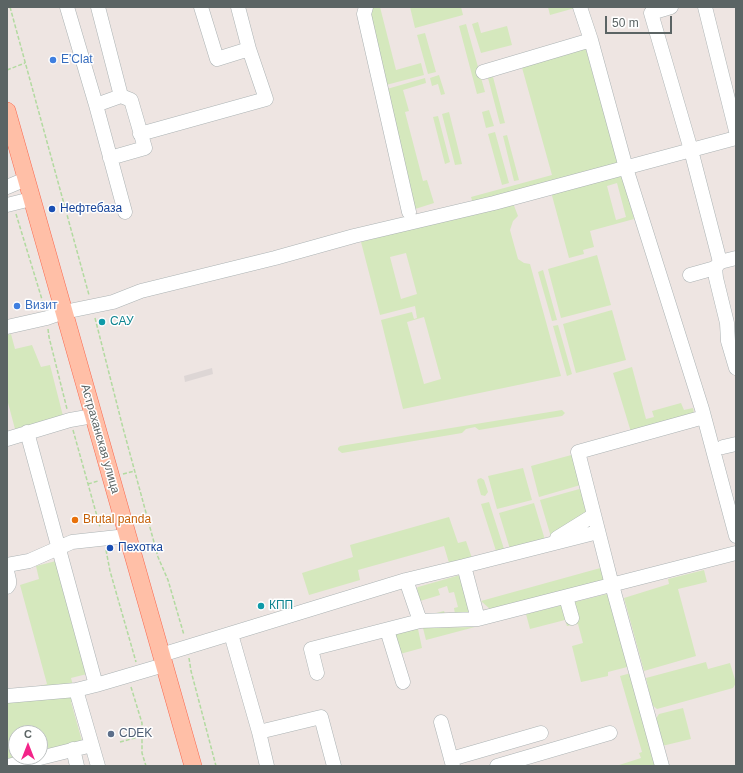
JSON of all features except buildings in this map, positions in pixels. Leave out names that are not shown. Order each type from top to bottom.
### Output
[{"type":"main road","name":"Астраханская улица","points":[[7,111],[193,766]]},
{"type":"lane","points":[[67,7],[96,105],[125,212]]},
{"type":"lane","points":[[98,7],[121,96]]},
{"type":"lane","points":[[201,7],[217,59],[249,49]]},
{"type":"lane","points":[[140,134],[266,99],[249,49],[238,7]]},
{"type":"lane","points":[[366,7],[364,14],[408,212]]},
{"type":"lane","points":[[580,7],[591,40],[626,168],[733,508],[736,536]]},
{"type":"lane","points":[[671,7],[651,13],[692,150],[718,265],[716,278],[727,323],[732,333],[728,342],[736,368]]},
{"type":"lane","points":[[705,7],[736,130]]},
{"type":"lane","points":[[484,72],[591,40]]},
{"type":"lane","points":[[96,105],[121,96],[131,100],[145,148],[110,158]]},
{"type":"lane","points":[[7,327],[47,318],[64,312],[113,302],[141,292],[354,236],[494,203],[736,138]]},
{"type":"lane","points":[[7,187],[26,179]]},
{"type":"lane","points":[[10,204],[32,199]]},
{"type":"lane","points":[[690,275],[736,258]]},
{"type":"lane","points":[[7,438],[70,420],[93,416]]},
{"type":"lane","points":[[662,766],[612,585],[578,452],[704,417]]},
{"type":"lane","points":[[27,432],[96,685]]},
{"type":"lane","points":[[544,546],[594,515]]},
{"type":"lane","points":[[7,696],[76,690],[96,685],[128,676],[188,648],[261,624],[406,580],[598,532]]},
{"type":"lane","points":[[7,565],[30,561],[58,547],[72,542],[127,536]]},
{"type":"lane","points":[[317,672],[311,649],[420,621],[478,619],[736,553]]},
{"type":"lane","points":[[464,566],[478,619]]},
{"type":"lane","points":[[7,571],[9,580],[7,587]]},
{"type":"lane","points":[[406,580],[420,621]]},
{"type":"lane","points":[[566,597],[572,618]]},
{"type":"lane","points":[[387,630],[403,682]]},
{"type":"lane","points":[[231,634],[259,732],[267,766]]},
{"type":"lane","points":[[76,690],[98,766]]},
{"type":"lane","points":[[259,732],[321,717],[334,766]]},
{"type":"lane","points":[[441,722],[452,762],[541,733]]},
{"type":"lane","points":[[497,766],[610,733]]},
{"type":"lane","points":[[8,766],[92,745]]},
{"type":"lane","points":[[73,750],[77,766]]},
{"type":"path","points":[[10,7],[92,306],[122,428],[158,557],[168,580],[188,648],[191,671],[216,766]]},
{"type":"path","points":[[7,70],[25,63]]},
{"type":"path","points":[[10,204],[47,318],[49,337],[70,420],[136,662],[128,676],[142,723],[142,753],[146,766]]},
{"type":"path","points":[[120,742],[142,736]]},
{"type":"shaded area","points":[[212,368],[213,374],[185,382],[184,376]]},
{"type":"green space","points":[[373,7],[380,7],[396,70],[421,63],[424,75],[386,85],[370,9]]},
{"type":"green space","points":[[410,7],[461,7],[463,15],[415,28]]},
{"type":"green space","points":[[548,7],[574,7],[575,8],[550,15]]},
{"type":"green space","points":[[478,22],[481,33],[507,26],[512,45],[481,53],[472,24]]},
{"type":"green space","points":[[466,24],[485,92],[477,94],[459,26]]},
{"type":"green space","points":[[425,33],[436,72],[428,74],[417,35]]},
{"type":"green space","points":[[585,46],[619,165],[474,206],[471,197],[552,175],[521,64]]},
{"type":"green space","points":[[439,75],[445,94],[441,95],[438,84],[432,86],[430,78]]},
{"type":"green space","points":[[493,77],[505,123],[500,124],[488,78]]},
{"type":"green space","points":[[425,78],[426,83],[403,90],[409,111],[405,112],[423,181],[427,180],[434,203],[412,210],[387,89]]},
{"type":"green space","points":[[489,110],[494,126],[486,128],[482,112]]},
{"type":"green space","points":[[449,112],[462,164],[455,165],[442,114]]},
{"type":"green space","points":[[438,116],[450,162],[445,164],[433,117]]},
{"type":"green space","points":[[495,132],[509,183],[502,185],[488,134]]},
{"type":"green space","points":[[507,135],[519,180],[514,181],[503,136]]},
{"type":"green space","points":[[622,173],[634,219],[590,231],[594,247],[583,250],[584,254],[569,258],[551,192]],"holes":[[[617,183],[626,217],[616,220],[607,186]]]},
{"type":"green space","points":[[513,203],[518,216],[513,221],[510,230],[513,241],[518,259],[524,263],[530,264],[561,376],[403,409],[381,320],[412,312],[414,319],[417,318],[415,306],[380,315],[361,242]],"holes":[[[406,253],[417,294],[401,299],[390,257]],[[424,317],[441,379],[424,384],[407,322]]]},
{"type":"green space","points":[[597,255],[611,305],[561,318],[548,269]]},
{"type":"green space","points":[[543,270],[557,320],[552,321],[538,272]]},
{"type":"green space","points":[[612,310],[626,360],[576,373],[563,324]]},
{"type":"green space","points":[[558,325],[572,374],[567,376],[553,326]]},
{"type":"green space","points":[[11,334],[15,349],[32,345],[41,367],[50,365],[63,416],[15,429],[7,399],[7,335]]},
{"type":"green space","points":[[632,367],[646,419],[654,417],[652,411],[681,403],[684,410],[693,408],[694,414],[631,432],[613,373]]},
{"type":"green space","points":[[562,410],[565,413],[562,416],[479,430],[475,427],[466,429],[462,433],[342,453],[338,450],[340,446]]},
{"type":"green space","points":[[575,454],[584,484],[539,497],[531,466]]},
{"type":"green space","points":[[523,468],[532,500],[497,509],[488,476]]},
{"type":"green space","points":[[481,478],[484,480],[488,492],[485,496],[481,495],[477,481]]},
{"type":"green space","points":[[583,488],[590,515],[551,537],[540,500]]},
{"type":"green space","points":[[489,502],[505,552],[497,554],[481,504]]},
{"type":"green space","points":[[534,503],[545,540],[510,549],[499,513]]},
{"type":"green space","points":[[449,517],[458,543],[466,541],[473,561],[449,563],[444,546],[358,570],[360,580],[309,595],[302,573],[353,557],[350,545]]},
{"type":"green space","points":[[56,561],[87,674],[71,678],[77,701],[71,702],[82,741],[48,751],[48,725],[8,725],[7,762],[7,696],[47,684],[20,585],[39,579],[36,566]]},
{"type":"green space","points":[[604,567],[607,582],[490,609],[481,601]]},
{"type":"green space","points":[[704,570],[707,582],[678,589],[696,656],[644,671],[624,598],[669,584],[668,579]]},
{"type":"green space","points":[[460,575],[463,576],[473,614],[455,618],[430,620],[425,618],[425,616],[444,611],[446,617],[455,614],[454,608],[458,607],[454,592],[449,593],[447,586],[438,589],[440,595],[420,601],[417,588]]},
{"type":"green space","points":[[611,593],[631,666],[608,672],[608,676],[581,682],[572,646],[583,643],[578,624],[567,626],[565,620],[530,629],[526,614]]},
{"type":"green space","points":[[475,627],[426,640],[423,628]]},
{"type":"green space","points":[[418,629],[422,648],[400,654],[395,634]]},
{"type":"green space","points":[[706,662],[708,669],[730,663],[736,683],[733,688],[657,709],[652,705],[646,678]]},
{"type":"green space","points":[[635,672],[659,766],[616,766],[641,758],[639,753],[642,752],[620,676]]},
{"type":"green space","points":[[683,708],[691,739],[662,746],[655,720],[659,714]]},
{"type":"place","name":"E'Clat","points":[[53,60]]},
{"type":"place","name":"Нефтебаза","points":[[52,209]]},
{"type":"place","name":"Визит","points":[[17,306]]},
{"type":"place","name":"САУ","points":[[102,322]]},
{"type":"place","name":"Brutal panda","points":[[75,520]]},
{"type":"place","name":"Пехотка","points":[[110,548]]},
{"type":"place","name":"КПП","points":[[261,606]]},
{"type":"place","name":"CDEK","points":[[111,734]]}]
